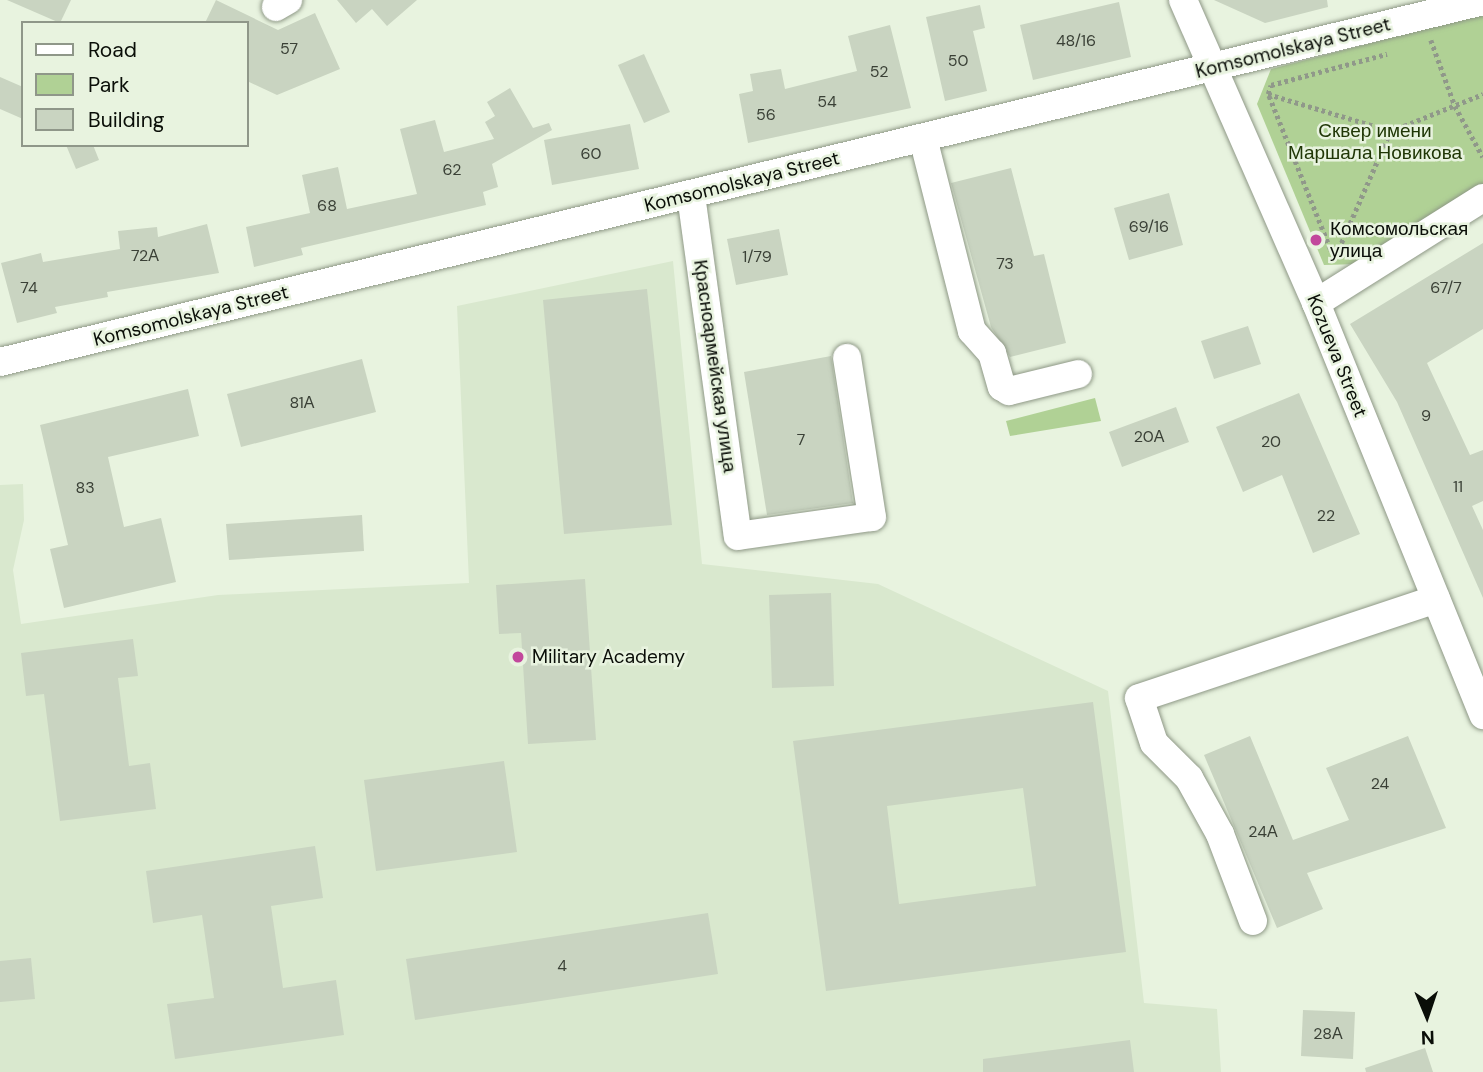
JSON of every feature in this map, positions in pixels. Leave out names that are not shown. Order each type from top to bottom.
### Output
[{"type":"street","name":"Kozueva Street","points":[[1183,0],[1316,303],[1483,715]]},
{"type":"street","name":"Komsomolskaya Street","points":[[0,362],[1214,68],[1435,22],[1483,1]]},
{"type":"street","points":[[923,138],[972,331],[992,353],[1002,387],[1009,391],[1078,374]]},
{"type":"street","name":"Красноармейская улица","points":[[691,195],[738,536],[872,517],[847,358]]},
{"type":"street","points":[[1316,303],[1483,198]]},
{"type":"street","points":[[1253,921],[1220,834],[1189,778],[1154,743],[1139,698],[1436,599]]},
{"type":"path","points":[[1418,46],[1435,22]]},
{"type":"path","points":[[1435,22],[1455,106],[1483,157]]},
{"type":"path","points":[[1335,257],[1268,94],[1271,85],[1391,53]]},
{"type":"path","points":[[1268,94],[1391,131],[1483,94]]},
{"type":"path","points":[[1335,257],[1391,131]]},
{"type":"path","points":[[1335,257],[1347,250]]},
{"type":"shaded area","name":"Military Academy","points":[[673,261],[702,564],[878,584],[1108,691],[1144,1003],[1217,1009],[1221,1072],[0,1072],[0,485],[23,484],[24,520],[13,570],[21,624],[218,595],[469,583],[457,306]]},
{"type":"green space","name":"Сквер имени Маршала Новикова","points":[[1483,14],[1483,187],[1359,264],[1324,265],[1257,104],[1271,69]]},
{"type":"green space","points":[[1095,398],[1101,421],[1010,436],[1006,421]]},
{"type":"building","points":[[7,0],[71,0],[61,21]]},
{"type":"building","points":[[216,0],[278,30],[315,13],[340,69],[277,95],[248,81],[248,21],[206,21]]},
{"type":"building","points":[[337,0],[417,0],[387,26],[372,9],[356,23]]},
{"type":"building","points":[[1214,0],[1327,0],[1328,7],[1265,23]]},
{"type":"building","points":[[1119,2],[1131,57],[1033,80],[1020,25]]},
{"type":"building","points":[[980,5],[985,28],[973,31],[987,91],[945,101],[926,17]]},
{"type":"building","points":[[890,25],[911,108],[748,143],[739,94],[753,91],[750,74],[781,69],[785,89],[857,71],[848,36]]},
{"type":"building","points":[[644,54],[670,112],[644,123],[618,65]]},
{"type":"building","points":[[0,77],[21,86],[21,118],[0,109]]},
{"type":"building","points":[[510,88],[533,128],[549,123],[552,130],[492,164],[498,187],[483,192],[486,205],[301,248],[303,255],[254,267],[246,227],[310,213],[302,175],[338,167],[347,209],[417,194],[400,129],[435,120],[444,152],[494,139],[485,122],[495,116],[487,102]]},
{"type":"building","points":[[630,124],[639,169],[552,185],[544,140]]},
{"type":"building","points":[[67,147],[94,147],[99,160],[76,169]]},
{"type":"building","points":[[1011,168],[1034,256],[1044,254],[1066,343],[1010,357],[991,327],[951,183]]},
{"type":"building","points":[[1169,193],[1183,245],[1129,260],[1114,208]]},
{"type":"building","points":[[207,224],[219,273],[107,292],[108,297],[55,307],[57,313],[17,323],[1,263],[41,253],[43,262],[120,249],[118,231],[157,227],[158,237]]},
{"type":"building","points":[[779,229],[788,275],[736,285],[727,239]]},
{"type":"building","points":[[1483,243],[1483,329],[1427,363],[1470,455],[1483,450],[1483,501],[1472,506],[1483,530],[1483,598],[1397,402],[1350,324]]},
{"type":"building","points":[[647,289],[672,525],[564,534],[543,300]]},
{"type":"building","points":[[1248,326],[1261,364],[1214,379],[1201,341]]},
{"type":"building","points":[[831,356],[853,503],[767,515],[744,372]]},
{"type":"building","points":[[362,359],[376,412],[241,447],[227,394]]},
{"type":"building","points":[[188,389],[199,436],[108,457],[124,527],[161,518],[176,582],[64,608],[50,549],[68,545],[40,425]]},
{"type":"building","points":[[1299,393],[1360,534],[1313,553],[1282,475],[1243,492],[1216,427]]},
{"type":"building","points":[[1176,407],[1189,442],[1122,467],[1109,432]]},
{"type":"building","points":[[362,515],[364,551],[229,560],[226,524]]},
{"type":"building","points":[[585,579],[596,740],[528,744],[521,633],[499,634],[496,585]]},
{"type":"building","points":[[831,593],[834,686],[772,688],[769,595]]},
{"type":"building","points":[[133,639],[138,676],[118,678],[129,766],[150,763],[156,809],[60,821],[44,694],[26,696],[21,653]]},
{"type":"building","points":[[1093,702],[1126,952],[826,991],[793,741]],"holes":[[[1023,788],[1036,886],[899,904],[887,806]]]},
{"type":"building","points":[[1250,736],[1293,840],[1349,820],[1326,768],[1408,736],[1446,828],[1307,873],[1323,909],[1277,928],[1204,755]]},
{"type":"building","points":[[504,761],[517,852],[376,871],[364,780]]},
{"type":"building","points":[[315,846],[323,898],[271,906],[283,988],[336,980],[344,1035],[175,1059],[167,1004],[214,998],[202,915],[153,923],[146,871]]},
{"type":"building","points":[[708,913],[718,974],[415,1020],[406,959]]},
{"type":"building","points":[[31,958],[35,999],[0,1002],[0,961]]},
{"type":"building","points":[[1303,1010],[1355,1012],[1353,1059],[1301,1056]]},
{"type":"building","points":[[1130,1040],[1134,1072],[983,1072],[983,1059]]},
{"type":"building","points":[[1425,1048],[1433,1072],[1366,1072],[1365,1068]]},
{"type":"place","name":"Комсомольская улица","points":[[1316,240]]},
{"type":"place","name":"Military Academy","points":[[518,657]]}]
